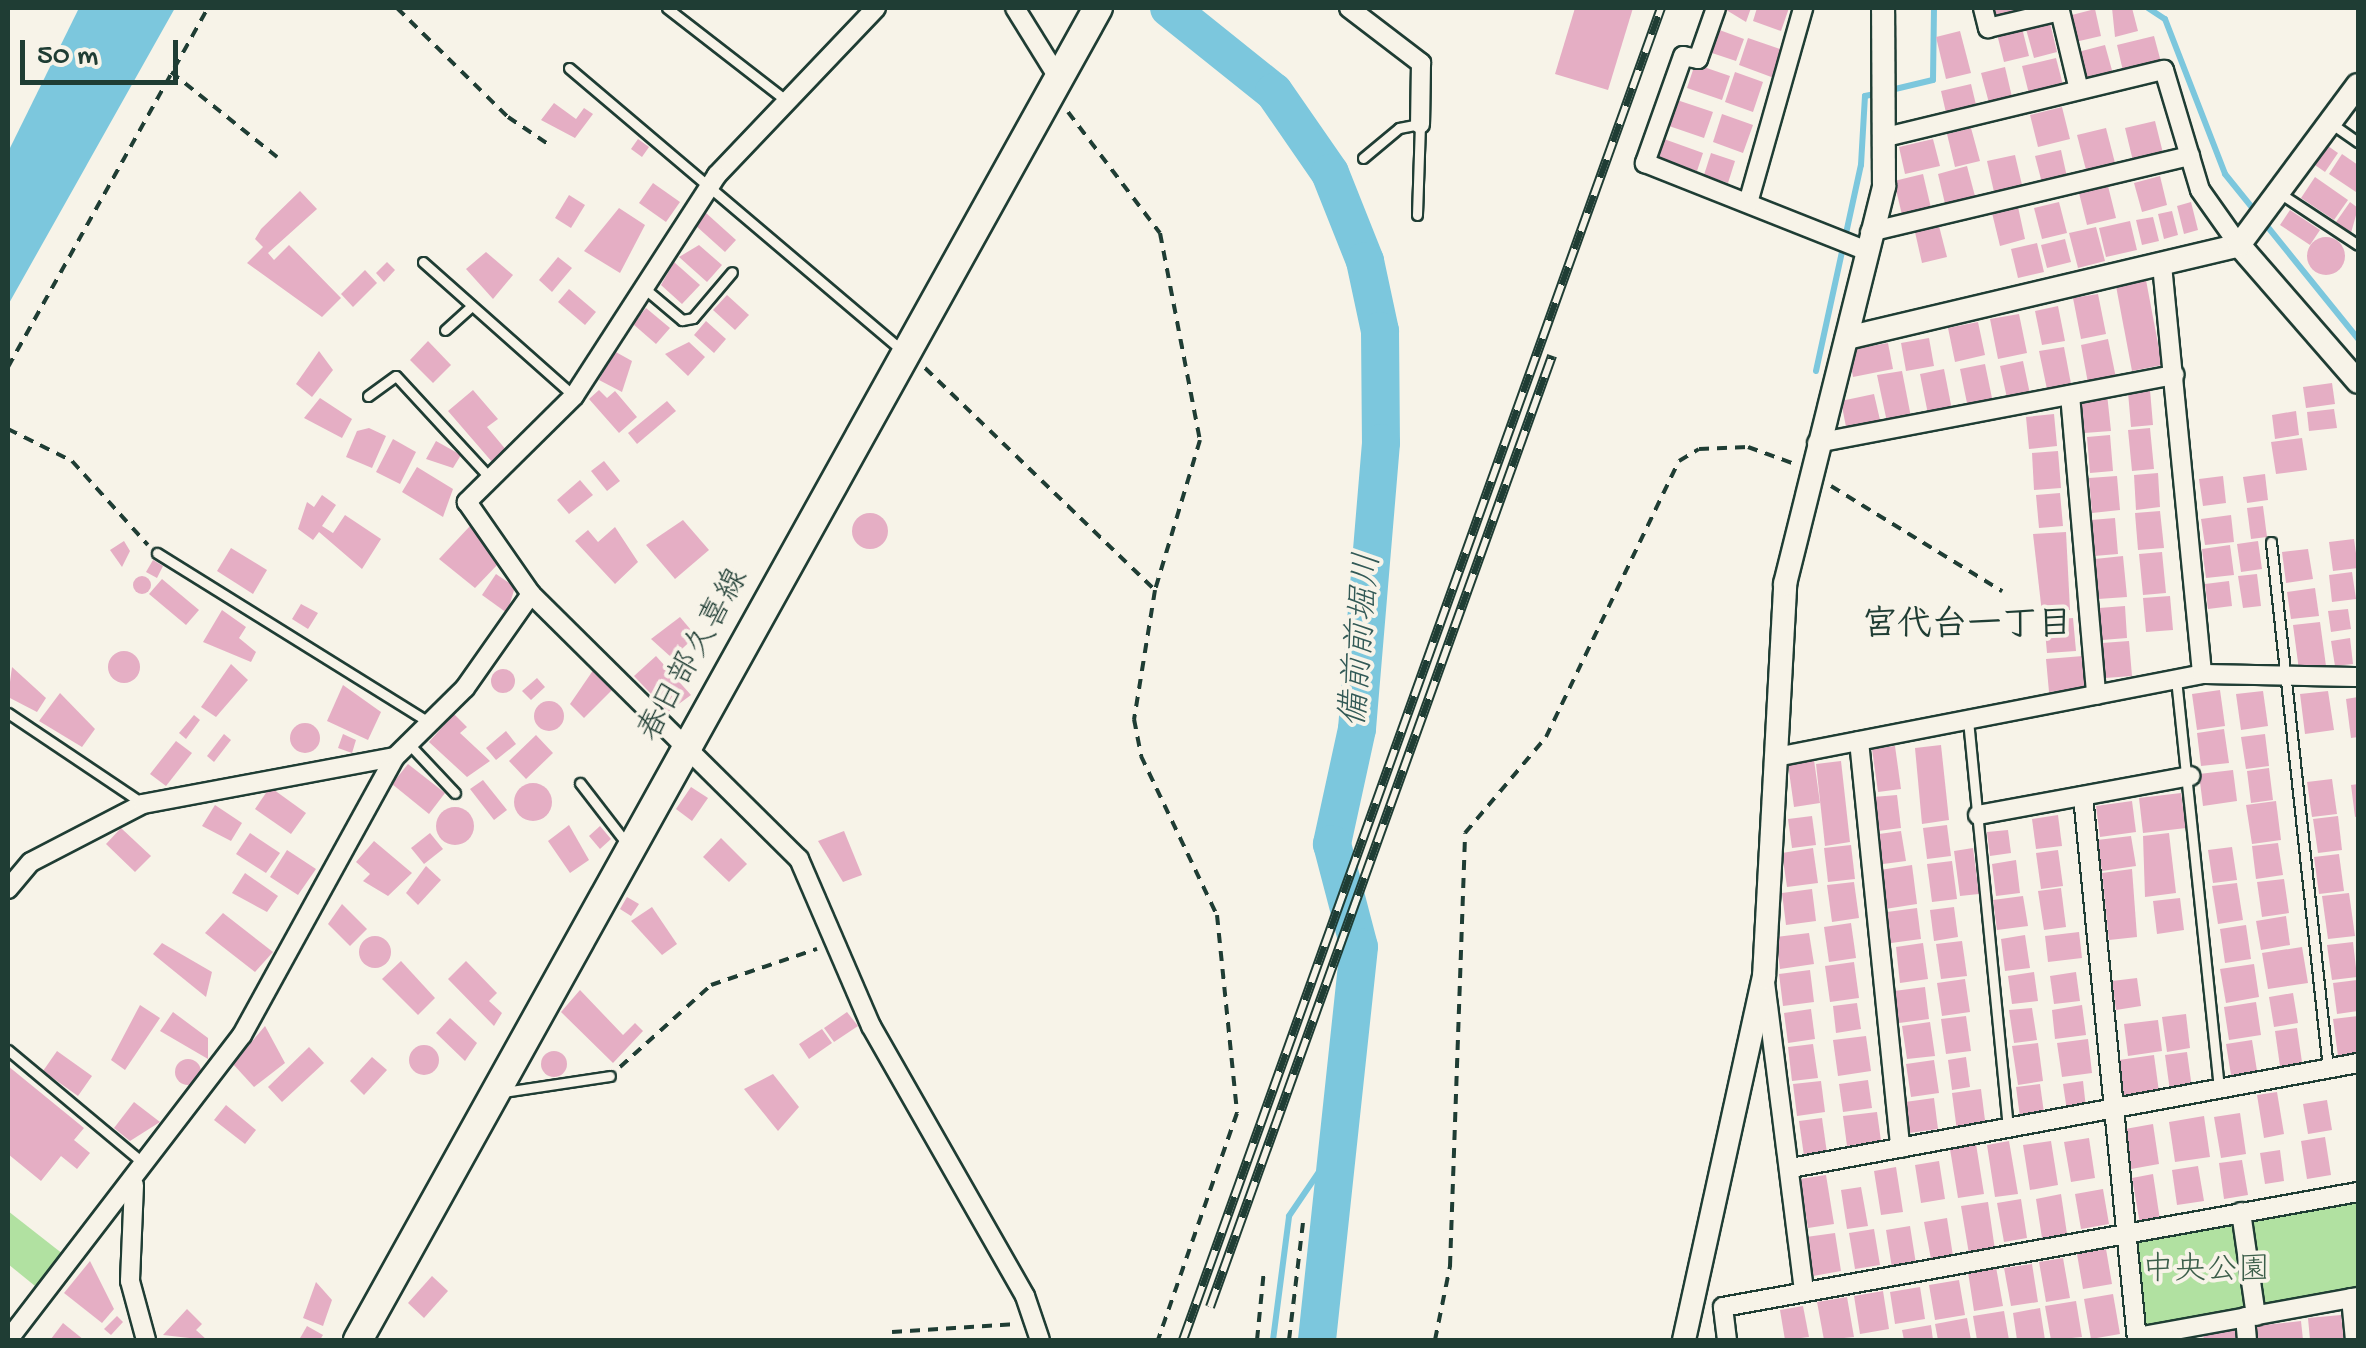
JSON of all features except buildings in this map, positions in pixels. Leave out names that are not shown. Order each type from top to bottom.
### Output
[{"type":"main road","name":"春日部久喜線","points":[[358,1340],[1098,8]]},
{"type":"street","points":[[876,8],[783,98],[710,185],[574,396],[466,502],[531,594],[798,860],[871,1026],[1037,1332]]},
{"type":"street","points":[[1015,8],[1055,88]]},
{"type":"street","points":[[1349,8],[1421,64],[1420,124]]},
{"type":"street","points":[[1716,8],[1698,59],[1682,56],[1645,163],[1748,203],[1867,241],[2190,156]]},
{"type":"street","points":[[1748,203],[1803,8]]},
{"type":"street","points":[[1684,1340],[1764,977],[1786,584],[1816,442],[1847,338],[1886,137],[1883,8]]},
{"type":"street","points":[[1983,8],[1988,28],[2060,11],[2079,90]]},
{"type":"street","points":[[1886,137],[2164,70],[2200,190],[2239,245],[2358,382]]},
{"type":"street","points":[[1847,338],[2239,245],[2358,84]]},
{"type":"street","points":[[2162,265],[2202,674]]},
{"type":"street","points":[[1816,442],[2175,376]]},
{"type":"street","points":[[2070,395],[2096,694]]},
{"type":"street","points":[[8,1340],[149,1168],[242,1035],[395,757],[430,723],[531,594]]},
{"type":"street","points":[[1776,757],[2202,674],[2358,677]]},
{"type":"street","points":[[1859,741],[1900,1148]]},
{"type":"street","points":[[8,889],[31,862],[144,804],[395,757]]},
{"type":"street","points":[[1978,815],[2190,776]]},
{"type":"street","points":[[2083,796],[2126,1233],[2131,1339],[2355,1298],[2356,1340]]},
{"type":"street","points":[[1764,977],[1804,1292]]},
{"type":"street","points":[[1791,1168],[2358,1062]]},
{"type":"street","points":[[134,1185],[130,1281],[146,1340]]},
{"type":"street","points":[[1727,1340],[1723,1307],[2358,1192]]},
{"type":"street","points":[[2240,1212],[2250,1317],[2247,1340]]},
{"type":"lane","points":[[666,8],[783,98]]},
{"type":"lane","points":[[569,68],[906,353]]},
{"type":"lane","points":[[2330,122],[2358,142]]},
{"type":"lane","points":[[1363,158],[1399,128],[1420,124],[1417,215]]},
{"type":"lane","points":[[2278,192],[2358,245]]},
{"type":"lane","points":[[423,262],[574,396]]},
{"type":"lane","points":[[644,288],[682,320],[694,318],[732,272]]},
{"type":"lane","points":[[445,330],[472,306]]},
{"type":"lane","points":[[368,396],[396,376],[491,479]]},
{"type":"lane","points":[[2272,542],[2328,1068]]},
{"type":"lane","points":[[157,553],[430,723]]},
{"type":"lane","points":[[2176,679],[2190,776],[2219,1089]]},
{"type":"lane","points":[[8,713],[144,804]]},
{"type":"lane","points":[[1968,720],[2008,1128]]},
{"type":"lane","points":[[409,743],[455,793]]},
{"type":"lane","points":[[580,783],[631,848]]},
{"type":"lane","points":[[8,1050],[149,1168]]},
{"type":"lane","points":[[497,1093],[610,1076]]},
{"type":"path","points":[[8,367],[208,8]]},
{"type":"path","points":[[397,8],[508,118],[551,146]]},
{"type":"path","points":[[171,72],[277,157]]},
{"type":"path","points":[[1055,88],[1160,233],[1200,440],[1155,590],[1137,740],[1216,915],[1236,1113],[1158,1340]]},
{"type":"path","points":[[906,353],[1155,590]]},
{"type":"path","points":[[8,429],[72,461],[157,553]]},
{"type":"path","points":[[1435,1340],[1450,1266],[1465,833],[1546,737],[1678,461],[1748,447],[1811,472],[2002,591]]},
{"type":"path","points":[[610,1076],[670,1013],[712,985],[836,942]]},
{"type":"path","points":[[1289,1340],[1304,1222]]},
{"type":"path","points":[[1256,1340],[1264,1270]]},
{"type":"path","points":[[892,1332],[1037,1332]]},
{"type":"green space","name":"中央公園","points":[[2358,1192],[2358,1297],[2137,1337],[2126,1233]]},
{"type":"green space","points":[[8,1211],[68,1258],[40,1290],[8,1264]]},
{"type":"water","points":[[79,8],[175,8],[8,305],[8,152]]},
{"type":"waterway","name":"備前前堀川","points":[[1169,8],[1274,92],[1330,173],[1365,261],[1380,331],[1381,443],[1357,729],[1332,844],[1359,947],[1317,1340]]},
{"type":"waterway","points":[[1891,90],[1933,80],[1934,8]]},
{"type":"waterway","points":[[2148,8],[2165,19],[2225,174],[2358,339]]},
{"type":"waterway","points":[[1816,371],[1861,165],[1865,96],[1879,93]]},
{"type":"waterway","points":[[1273,1340],[1289,1216],[1340,1141]]},
{"type":"railway","points":[[1183,1340],[1661,8]]},
{"type":"railway","points":[[1210,1307],[1552,356]]},
{"type":"district","name":"宮代台一丁目","points":[[1967,628]]}]
